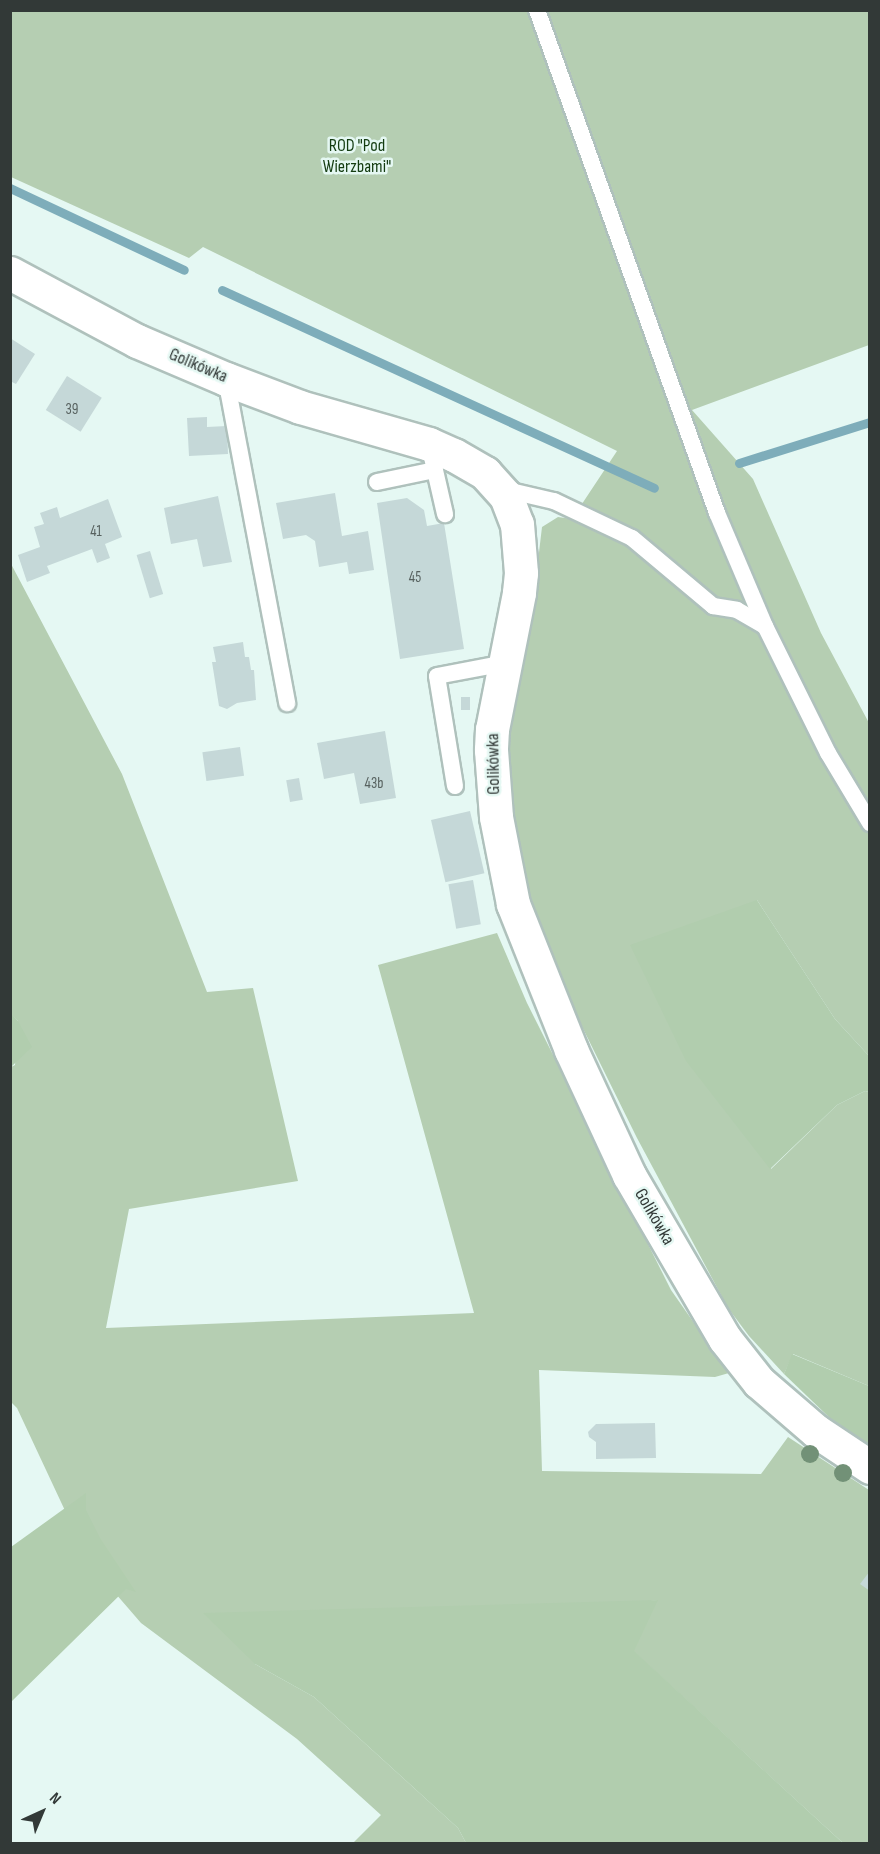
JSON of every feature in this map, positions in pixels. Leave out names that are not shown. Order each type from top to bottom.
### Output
[{"type":"street","name":"Golikówka","points":[[10,273],[137,341],[226,379],[432,457],[478,468],[501,489],[514,514],[521,554],[519,593],[492,729],[496,817],[513,904],[571,1050],[629,1175],[725,1339],[759,1382],[816,1431],[870,1467]]},
{"type":"lane","points":[[537,10],[717,513],[765,626],[828,753],[870,823]]},
{"type":"lane","points":[[226,379],[287,703]]},
{"type":"lane","points":[[377,482],[432,457],[445,514]]},
{"type":"lane","points":[[501,489],[554,501],[632,538],[713,606],[737,610],[765,626]]},
{"type":"lane","points":[[455,786],[437,676],[505,663]]},
{"type":"green space","name":"ROD \"Pod Wierzbami\"","points":[[11,11],[869,11],[869,345],[692,410],[753,479],[821,633],[869,723],[869,1056],[835,1019],[757,900],[771,1169],[837,1105],[865,1091],[869,1092],[869,1386],[793,1354],[784,1374],[749,1336],[728,1308],[637,1138],[562,986],[530,903],[507,782],[507,734],[533,603],[542,527],[558,517],[572,519],[617,451],[203,247],[189,258],[11,177]]},
{"type":"green space","points":[[10,562],[122,774],[207,992],[253,988],[298,1181],[129,1209],[106,1328],[474,1313],[378,965],[497,933],[527,1003],[671,1290],[729,1373],[715,1377],[539,1370],[542,1471],[761,1474],[788,1437],[869,1490],[869,1843],[843,1843],[633,1651],[657,1600],[255,1664],[314,1697],[458,1828],[466,1843],[353,1843],[381,1815],[297,1739],[141,1623],[90,1564],[17,1408],[11,1402],[11,1067],[15,1065],[18,1021],[10,1014]]},
{"type":"green space","points":[[757,900],[835,1019],[869,1056],[869,1092],[865,1091],[837,1105],[770,1169],[686,1061],[630,945]]},
{"type":"green space","points":[[11,1014],[18,1021],[32,1047],[11,1067]]},
{"type":"green space","points":[[792,1354],[869,1386],[869,1447],[833,1421],[784,1374]]},
{"type":"green space","points":[[86,1493],[86,1510],[100,1538],[136,1592],[126,1589],[11,1702],[11,1547]]},
{"type":"green space","points":[[658,1600],[634,1651],[843,1843],[466,1843],[458,1828],[314,1697],[255,1664],[203,1613]]},
{"type":"building","points":[[10,338],[35,354],[16,384],[10,381]]},
{"type":"building","points":[[67,376],[102,398],[81,432],[46,410]]},
{"type":"building","points":[[207,417],[207,427],[227,426],[228,454],[189,456],[187,418]]},
{"type":"building","points":[[335,493],[342,536],[368,531],[374,570],[349,574],[347,562],[319,567],[315,541],[306,535],[283,539],[276,503]]},
{"type":"building","points":[[218,496],[232,562],[203,567],[197,539],[171,544],[164,508]]},
{"type":"building","points":[[407,498],[424,510],[427,526],[444,523],[464,649],[400,659],[377,503]]},
{"type":"building","points":[[108,499],[122,537],[105,544],[110,558],[97,563],[92,549],[47,566],[50,573],[27,582],[18,555],[40,547],[34,527],[44,524],[40,513],[57,507],[60,518]]},
{"type":"building","points":[[150,551],[163,594],[150,598],[137,555]]},
{"type":"building","points":[[243,642],[245,657],[249,657],[251,670],[254,670],[256,700],[237,703],[227,709],[219,706],[212,662],[216,662],[213,647]]},
{"type":"building","points":[[461,697],[470,697],[470,710],[461,710]]},
{"type":"building","points":[[385,731],[396,798],[360,804],[354,773],[324,779],[317,743]]},
{"type":"building","points":[[240,747],[244,776],[206,781],[202,752]]},
{"type":"building","points":[[299,778],[303,800],[290,802],[286,780]]},
{"type":"building","points":[[470,811],[484,873],[445,882],[431,820]]},
{"type":"building","points":[[473,880],[481,924],[456,929],[448,884]]},
{"type":"building","points":[[655,1423],[656,1458],[596,1459],[596,1442],[589,1437],[588,1432],[596,1424]]},
{"type":"building","points":[[870,1571],[870,1591],[860,1584]]},
{"type":"waterway","points":[[10,188],[184,270]]},
{"type":"waterway","points":[[222,290],[654,488]]},
{"type":"waterway","points":[[739,463],[870,422]]}]
